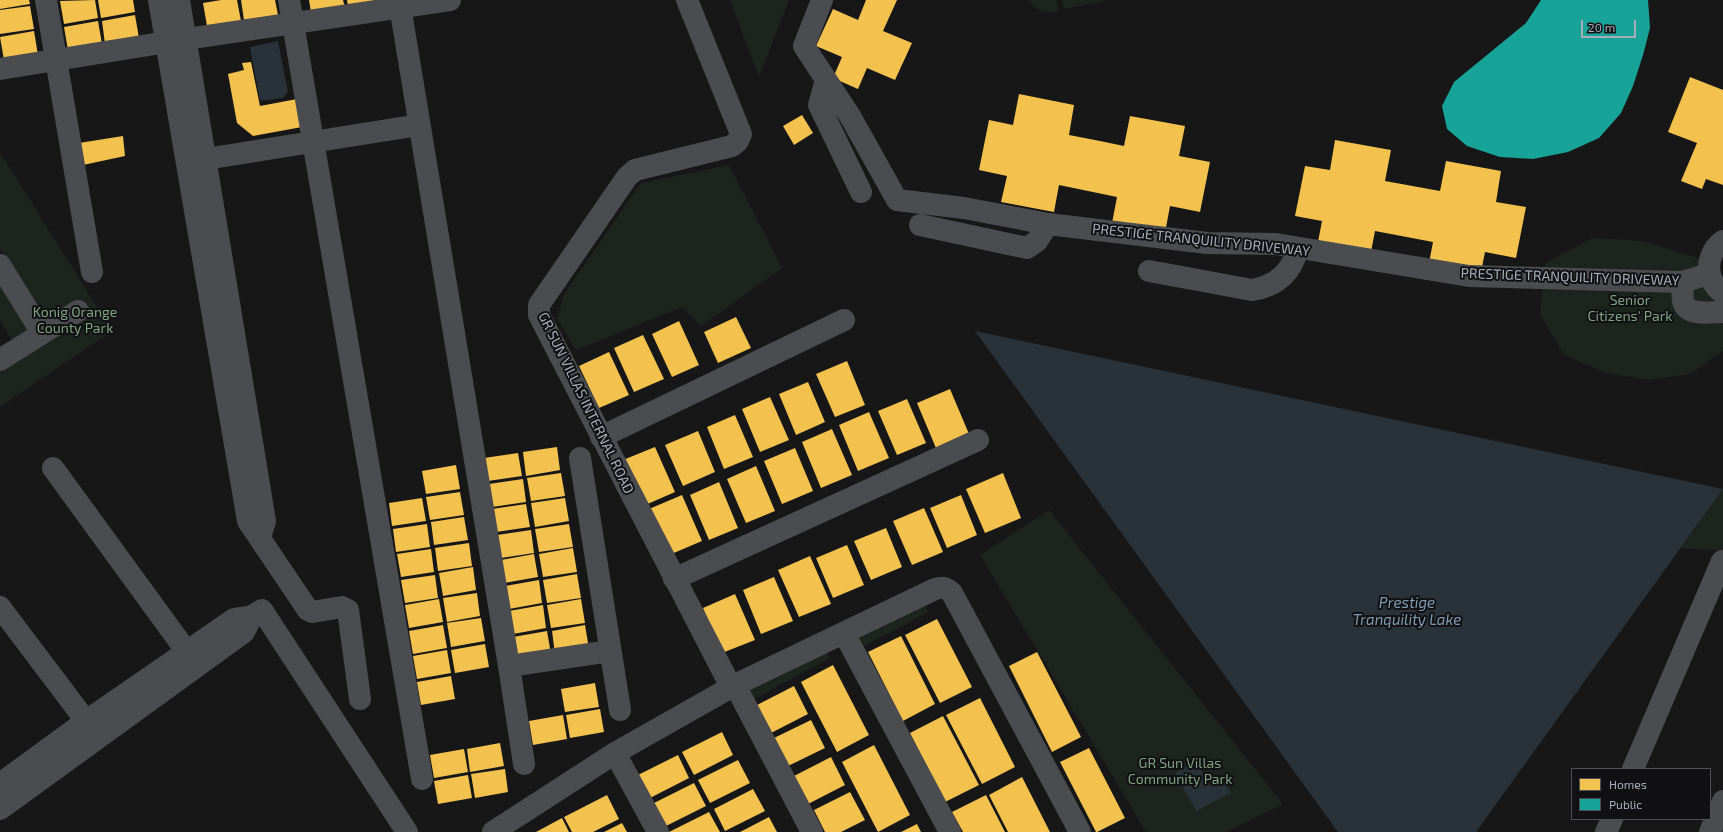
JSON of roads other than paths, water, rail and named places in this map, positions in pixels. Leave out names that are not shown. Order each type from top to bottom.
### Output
[{"type":"street","points":[[46,0],[92,272]]},
{"type":"street","points":[[160,0],[176,40],[258,527],[308,610],[312,612],[342,607],[348,610],[360,699]]},
{"type":"street","points":[[176,40],[179,0]]},
{"type":"street","points":[[289,0],[422,778]]},
{"type":"street","points":[[0,68],[293,23],[399,4],[450,0]]},
{"type":"street","name":"GR SUN VILLAS INTERNAL ROAD","points":[[687,0],[741,134],[738,141],[732,146],[635,170],[623,184],[539,305],[539,314],[674,579],[812,832]]},
{"type":"street","name":"PRESTIGE TRANQUILITY DRIVEWAY","points":[[822,0],[804,46],[850,116],[897,200],[964,208],[1048,224],[1207,243],[1276,244],[1469,276],[1682,282],[1709,274]]},
{"type":"street","points":[[399,4],[524,764]]},
{"type":"street","points":[[826,80],[819,105],[861,192]]},
{"type":"street","points":[[197,160],[419,125]]},
{"type":"street","points":[[920,225],[1027,248],[1037,241],[1048,224]]},
{"type":"street","points":[[1723,241],[1711,253],[1709,264],[1709,274],[1714,284],[1723,293]]},
{"type":"street","points":[[1149,271],[1252,290],[1269,286],[1284,275],[1291,267],[1298,248]]},
{"type":"street","points":[[0,265],[42,333]]},
{"type":"street","points":[[1682,282],[1683,301],[1689,310],[1694,312],[1723,312]]},
{"type":"street","points":[[0,360],[78,311]]},
{"type":"street","points":[[601,437],[844,320]]},
{"type":"street","points":[[674,579],[978,440]]},
{"type":"street","points":[[580,458],[620,710]]},
{"type":"street","points":[[53,468],[187,652]]},
{"type":"street","points":[[1633,768],[1722,561]]},
{"type":"street","points":[[501,830],[616,753],[733,686],[935,589],[943,587],[948,589],[956,600],[1080,832]]},
{"type":"street","points":[[0,607],[86,721]]},
{"type":"street","points":[[0,784],[86,721],[234,619],[252,616],[262,610],[407,832]]},
{"type":"street","points":[[0,809],[244,632],[252,616]]},
{"type":"street","points":[[844,632],[950,832]]},
{"type":"street","points":[[509,666],[610,651]]},
{"type":"street","points":[[616,753],[658,832]]},
{"type":"street","points":[[1710,832],[1723,801]]},
{"type":"street","points":[[1606,832],[1612,820]]},
{"type":"water","points":[[278,41],[288,92],[283,98],[260,101],[250,47]]},
{"type":"water","name":"Prestige Tranquility Lake","points":[[975,331],[1723,489],[1476,832],[1338,832]]},
{"type":"water","points":[[1196,761],[1210,787],[1223,780],[1231,793],[1196,811],[1175,773]]},
{"type":"park label","name":"Senior Citizens' Park","points":[[1630,308]]},
{"type":"park label","name":"Konig Orange County Park","points":[[75,320]]},
{"type":"park label","name":"GR Sun Villas Community Park","points":[[1180,772]]}]
